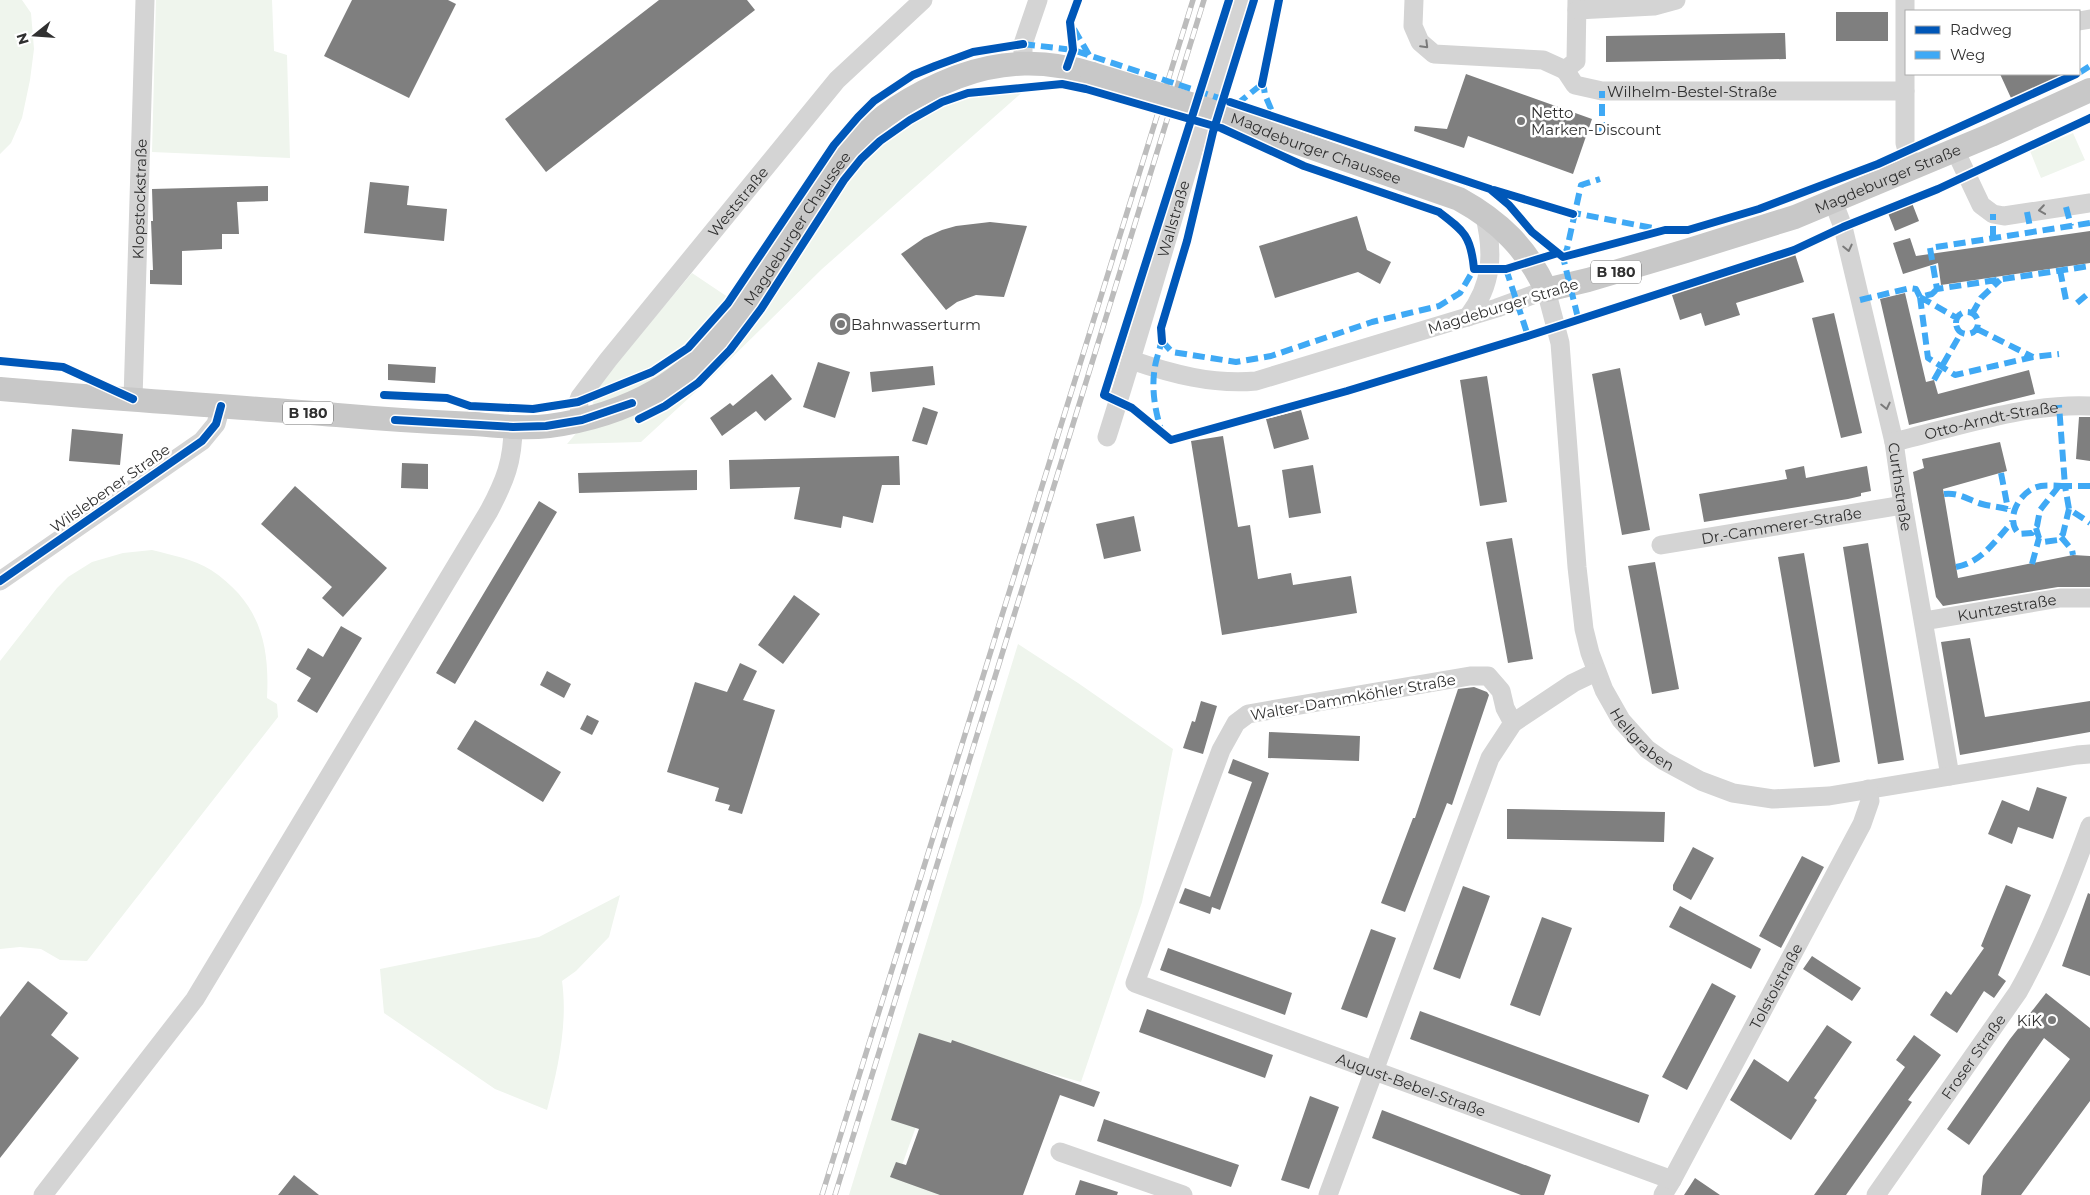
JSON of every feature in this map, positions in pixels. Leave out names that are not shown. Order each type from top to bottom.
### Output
[{"type":"main road","name":"Magdeburger Chaussee","points":[[0,389],[395,420],[513,426],[546,426],[582,420],[632,403],[655,392],[704,356],[733,322],[828,179],[855,144],[884,117],[919,94],[965,74],[1023,63],[1052,63],[1226,115],[1251,123],[1278,136],[1459,199],[1484,213],[1518,245],[1546,290]]},
{"type":"main road","name":"Magdeburger Straße","points":[[1546,290],[1588,280],[1728,239],[1833,201],[1912,169],[2090,90]]},
{"type":"street","name":"Klopstockstraße","points":[[133,399],[145,0]]},
{"type":"street","name":"Weststraße","points":[[582,420],[578,402],[580,397],[608,360],[837,80],[923,0]]},
{"type":"street","points":[[1023,63],[1023,44],[1038,0]]},
{"type":"street","name":"Wallstraße","points":[[1107,437],[1132,360],[1199,127],[1239,0]]},
{"type":"street","points":[[1414,0],[1413,26],[1420,42],[1434,54],[1543,60],[1565,70],[1576,61],[1577,5],[1654,6],[1676,0]]},
{"type":"street","name":"Wilhelm-Bestel-Straße","points":[[1565,70],[1575,85],[1602,91],[1905,91]]},
{"type":"street","points":[[1905,75],[1905,144],[1912,169]]},
{"type":"street","points":[[1955,150],[1981,205],[1993,214],[2004,216],[2090,203]]},
{"type":"street","name":"Curthstraße","points":[[1833,201],[1843,227],[1894,442],[1903,505],[1950,776]]},
{"type":"street","points":[[1468,317],[1480,296],[1490,270],[1490,244],[1484,213]]},
{"type":"street","name":"Magdeburger Straße","points":[[1132,360],[1155,368],[1210,381],[1232,383],[1256,381],[1468,317],[1546,290]]},
{"type":"street","name":"Hellgraben","points":[[1546,290],[1560,343],[1584,629],[1596,672],[1612,707],[1647,749],[1664,761],[1701,781],[1733,793],[1773,799],[1808,798],[2090,754]]},
{"type":"street","name":"Otto-Arndt-Straße","points":[[1894,442],[2037,408],[2068,404],[2090,406]]},
{"type":"street","name":"Wilslebener Straße","points":[[0,581],[202,441],[216,424],[221,406]]},
{"type":"street","points":[[43,1195],[195,999],[484,519],[509,468],[513,446],[513,426]]},
{"type":"street","name":"Dr.-Cammerer-Straße","points":[[1661,545],[1903,505]]},
{"type":"street","name":"Kuntzestraße","points":[[1924,621],[2060,598],[2090,598]]},
{"type":"street","points":[[1328,1195],[1488,766],[1498,744],[1513,722],[1573,683],[1596,672]]},
{"type":"street","name":"Walter-Dammköhler Straße","points":[[1135,983],[1221,750],[1236,724],[1248,714],[1470,676],[1488,676],[1500,690],[1505,708],[1513,722]]},
{"type":"street","name":"Tolstoistraße","points":[[1668,1188],[1862,824],[1870,801],[1868,789]]},
{"type":"street","name":"Froser Straße","points":[[1876,1195],[2018,992],[2033,964],[2068,885],[2090,826]]},
{"type":"street","name":"August-Bebel-Straße","points":[[1135,983],[1374,1071],[1668,1188]]},
{"type":"street","points":[[1060,1152],[1183,1195]]},
{"type":"shaded area","points":[[0,0],[22,0],[31,13],[34,49],[22,118],[11,143],[0,154]]},
{"type":"shaded area","points":[[156,0],[272,0],[274,51],[287,55],[290,158],[152,152]]},
{"type":"shaded area","points":[[1026,89],[822,269],[715,374],[641,442],[567,444],[595,411],[591,393],[692,273],[759,318],[851,175],[876,149],[906,126],[938,107],[972,96]]},
{"type":"shaded area","points":[[2073,133],[2085,160],[2041,178],[2030,151]]},
{"type":"shaded area","points":[[152,550],[197,563],[211,570],[227,582],[251,610],[263,642],[266,659],[267,698],[277,704],[278,717],[87,961],[60,960],[41,949],[20,947],[0,949],[0,661],[57,588],[68,577],[92,562],[123,553]]},
{"type":"shaded area","points":[[1018,644],[1173,749],[1142,902],[1081,1082],[946,1044],[897,1179],[943,1195],[849,1195]]},
{"type":"shaded area","points":[[620,895],[609,937],[576,971],[562,981],[564,997],[563,1029],[555,1078],[547,1110],[495,1089],[384,1013],[380,969],[539,937]]},
{"type":"building","points":[[352,0],[448,0],[456,4],[409,98],[324,56]]},
{"type":"building","points":[[659,0],[747,0],[755,10],[546,172],[505,119]]},
{"type":"building","points":[[1836,12],[1888,12],[1888,41],[1836,41]]},
{"type":"building","points":[[1785,33],[1786,59],[1606,62],[1606,36]]},
{"type":"building","points":[[1466,74],[1592,119],[1573,174],[1468,136],[1464,148],[1414,131],[1415,126],[1447,129]]},
{"type":"building","points":[[2000,75],[2065,75],[2011,98]]},
{"type":"building","points":[[370,182],[409,186],[407,205],[447,209],[444,241],[364,233]]},
{"type":"building","points":[[268,186],[268,201],[237,202],[239,234],[222,234],[222,249],[182,251],[182,285],[150,284],[150,270],[153,270],[152,189]]},
{"type":"building","points":[[1912,203],[1919,221],[1895,231],[1888,213]]},
{"type":"building","points":[[1357,216],[1367,250],[1391,262],[1380,284],[1358,272],[1275,298],[1259,246]]},
{"type":"building","points":[[990,222],[1027,226],[1004,297],[976,295],[957,302],[946,310],[901,254],[924,238],[942,230],[956,226]]},
{"type":"building","points":[[2090,231],[2090,263],[1941,285],[1938,263],[1903,274],[1893,243],[1910,238],[1916,256]]},
{"type":"building","points":[[1795,254],[1804,282],[1736,303],[1740,315],[1705,326],[1701,313],[1680,320],[1671,292]]},
{"type":"building","points":[[1905,293],[1926,382],[1934,380],[1938,394],[2029,370],[2035,394],[1909,425],[1880,299]]},
{"type":"building","name":"Bahnwasserturm","points":[[841,313],[849,316],[852,324],[849,332],[841,335],[833,332],[830,324],[833,316]]},
{"type":"building","points":[[1834,313],[1862,433],[1841,438],[1812,318]]},
{"type":"building","points":[[818,362],[850,372],[835,418],[803,407]]},
{"type":"building","points":[[388,364],[436,367],[435,383],[388,380]]},
{"type":"building","points":[[933,366],[935,385],[872,392],[870,372]]},
{"type":"building","points":[[1620,368],[1650,530],[1622,535],[1592,374]]},
{"type":"building","points":[[772,374],[792,399],[765,421],[756,411],[722,436],[710,418],[730,403],[733,406]]},
{"type":"building","points":[[1487,376],[1507,502],[1480,506],[1460,380]]},
{"type":"building","points":[[923,407],[938,412],[927,445],[912,441]]},
{"type":"building","points":[[1301,410],[1309,439],[1274,449],[1266,419]]},
{"type":"building","points":[[2079,417],[2090,417],[2090,461],[2076,459]]},
{"type":"building","points":[[72,429],[123,434],[120,465],[69,461]]},
{"type":"building","points":[[1223,436],[1238,527],[1250,525],[1258,579],[1291,573],[1293,585],[1351,576],[1357,613],[1222,635],[1191,441]]},
{"type":"building","points":[[2000,442],[2007,471],[1943,489],[1958,578],[2073,555],[2090,556],[2090,587],[2058,587],[1943,606],[1936,597],[1913,472],[1924,468],[1922,459]]},
{"type":"building","points":[[899,456],[900,485],[882,485],[873,523],[843,516],[841,528],[794,519],[800,487],[730,489],[729,460]]},
{"type":"building","points":[[402,463],[428,464],[428,489],[401,488]]},
{"type":"building","points":[[1313,465],[1321,513],[1289,518],[1282,470]]},
{"type":"building","points":[[1804,466],[1806,478],[1867,466],[1871,491],[1848,499],[1704,522],[1699,494],[1787,479],[1785,470]]},
{"type":"building","points":[[697,470],[697,490],[579,493],[578,473]]},
{"type":"building","points":[[295,486],[387,568],[343,617],[322,598],[332,587],[261,524]]},
{"type":"building","points":[[539,501],[557,512],[455,684],[436,673]]},
{"type":"building","points":[[1134,516],[1141,551],[1104,559],[1096,524]]},
{"type":"building","points":[[1512,538],[1533,659],[1508,663],[1486,542]]},
{"type":"building","points":[[1868,543],[1904,760],[1878,764],[1843,547]]},
{"type":"building","points":[[1804,553],[1840,762],[1814,767],[1778,557]]},
{"type":"building","points":[[1655,562],[1679,689],[1652,694],[1628,566]]},
{"type":"building","points":[[794,595],[820,614],[783,664],[758,645]]},
{"type":"building","points":[[341,626],[362,638],[317,713],[297,701],[311,678],[296,669],[308,648],[323,657]]},
{"type":"building","points":[[1970,638],[1985,717],[2090,701],[2090,732],[1960,755],[1941,642]]},
{"type":"building","points":[[740,663],[757,671],[743,700],[775,710],[742,814],[728,810],[730,805],[715,801],[719,788],[667,772],[695,682],[727,692]]},
{"type":"building","points":[[547,671],[571,684],[564,698],[540,685]]},
{"type":"building","points":[[1474,687],[1487,692],[1489,695],[1452,805],[1447,803],[1405,912],[1381,903],[1413,818],[1415,818],[1458,689]]},
{"type":"building","points":[[1201,701],[1217,706],[1203,754],[1183,748],[1192,721],[1195,722]]},
{"type":"building","points":[[587,715],[599,721],[592,735],[580,729]]},
{"type":"building","points":[[475,720],[561,772],[543,802],[457,749]]},
{"type":"building","points":[[1269,732],[1360,736],[1359,761],[1268,758]]},
{"type":"building","points":[[1233,759],[1269,773],[1220,910],[1212,907],[1210,914],[1179,903],[1185,888],[1210,897],[1252,782],[1228,773]]},
{"type":"building","points":[[2037,787],[2067,797],[2053,839],[2018,827],[2012,844],[1988,834],[2002,800],[2029,811]]},
{"type":"building","points":[[1507,809],[1665,812],[1664,842],[1507,839]]},
{"type":"building","points":[[1693,847],[1714,858],[1691,900],[1673,890],[1673,885]]},
{"type":"building","points":[[1802,856],[1824,867],[1781,948],[1759,936]]},
{"type":"building","points":[[2006,885],[2031,895],[1998,975],[2006,981],[1994,998],[1984,991],[1957,1033],[1930,1015],[1946,991],[1951,995],[1984,948],[1981,946]]},
{"type":"building","points":[[1463,886],[1490,896],[1460,979],[1433,969]]},
{"type":"building","points":[[2088,893],[2090,894],[2090,976],[2062,966]]},
{"type":"building","points":[[1680,906],[1761,949],[1751,969],[1669,927]]},
{"type":"building","points":[[1542,917],[1572,928],[1540,1016],[1510,1005]]},
{"type":"building","points":[[1371,929],[1396,938],[1367,1018],[1341,1009]]},
{"type":"building","points":[[1168,948],[1292,993],[1285,1015],[1160,970]]},
{"type":"building","points":[[1812,956],[1861,988],[1852,1001],[1803,969]]},
{"type":"building","points":[[28,981],[68,1013],[51,1035],[79,1058],[0,1158],[0,1017]]},
{"type":"building","points":[[1712,983],[1736,996],[1687,1090],[1662,1077]]},
{"type":"building","points":[[2046,993],[2090,1028],[2090,1101],[2021,1195],[1981,1195],[1983,1176],[2070,1059],[2044,1038],[1969,1145],[1947,1129],[2010,1039]]},
{"type":"building","points":[[1147,1009],[1273,1055],[1265,1078],[1139,1032]]},
{"type":"building","points":[[1420,1011],[1649,1095],[1639,1123],[1410,1039]]},
{"type":"building","points":[[1827,1025],[1852,1042],[1814,1098],[1817,1100],[1791,1140],[1730,1100],[1754,1059],[1788,1082]]},
{"type":"building","points":[[919,1033],[951,1043],[952,1040],[1100,1092],[1094,1107],[1060,1095],[1023,1195],[940,1195],[890,1177],[896,1162],[906,1165],[919,1129],[891,1120]]},
{"type":"building","points":[[1914,1035],[1941,1055],[1908,1100],[1912,1102],[1846,1195],[1814,1195],[1905,1067],[1896,1060]]},
{"type":"building","points":[[1310,1096],[1339,1107],[1309,1189],[1281,1180]]},
{"type":"building","points":[[1382,1110],[1551,1175],[1544,1195],[1521,1195],[1372,1138]]},
{"type":"building","points":[[1104,1119],[1239,1165],[1231,1187],[1097,1141]]},
{"type":"building","points":[[294,1175],[319,1195],[278,1195]]},
{"type":"building","points":[[1695,1178],[1720,1195],[1684,1195]]},
{"type":"building","points":[[1080,1180],[1118,1192],[1117,1195],[1075,1195]]},
{"type":"railway","points":[[822,1195],[1193,0]]},
{"type":"railway","points":[[835,1195],[1204,0]]},
{"type":"marked path","points":[[1074,29],[1089,55]]},
{"type":"marked path","points":[[1023,44],[1073,50],[1228,101]]},
{"type":"marked path","points":[[2080,72],[2090,66]]},
{"type":"marked path","points":[[1263,81],[1265,95],[1274,116]]},
{"type":"marked path","points":[[1237,104],[1262,84]]},
{"type":"marked path","points":[[1602,91],[1602,134]]},
{"type":"marked path","points":[[1563,257],[1567,249],[1581,185],[1600,179]]},
{"type":"marked path","points":[[2066,207],[2071,226]]},
{"type":"marked path","points":[[1569,212],[1658,229]]},
{"type":"marked path","points":[[2027,212],[2031,232]]},
{"type":"marked path","points":[[1993,214],[1993,238]]},
{"type":"marked path","points":[[2090,223],[1930,248],[1937,289],[2090,266]]},
{"type":"marked path","points":[[1560,254],[1563,257],[1578,318]]},
{"type":"marked path","points":[[1162,341],[1172,352],[1236,362],[1271,356],[1372,322],[1439,306],[1460,293],[1474,269],[1474,265]]},
{"type":"marked path","points":[[1506,269],[1528,336]]},
{"type":"marked path","points":[[2060,270],[2066,300]]},
{"type":"marked path","points":[[1972,314],[1981,298],[2000,280]]},
{"type":"marked path","points":[[1860,300],[1910,288],[1916,289],[1920,297],[1932,294],[1937,289]]},
{"type":"marked path","points":[[2077,303],[2090,292]]},
{"type":"marked path","points":[[1920,297],[1928,358],[1955,375],[2033,357],[2059,354]]},
{"type":"marked path","points":[[1920,297],[1957,318]]},
{"type":"marked path","points":[[1967,312],[1975,315],[1978,323],[1975,331],[1967,334],[1959,331],[1956,323],[1959,315],[1967,312]]},
{"type":"marked path","points":[[1977,329],[2033,357]]},
{"type":"marked path","points":[[1934,380],[1961,333]]},
{"type":"marked path","points":[[1161,337],[1153,383],[1155,407],[1161,430]]},
{"type":"marked path","points":[[2059,405],[2065,486],[2045,486],[2038,487],[2028,491],[2023,496],[2013,515],[2013,522],[2019,534],[2032,533],[2037,526],[2040,510],[2059,486]]},
{"type":"marked path","points":[[2001,473],[2008,509]]},
{"type":"marked path","points":[[2090,486],[2065,486],[2069,509],[2090,523]]},
{"type":"marked path","points":[[1944,494],[1959,495],[1982,504],[2013,511]]},
{"type":"marked path","points":[[2036,528],[2039,538],[2044,542],[2058,540],[2063,534],[2069,509]]},
{"type":"marked path","points":[[1956,567],[1965,565],[1980,556],[2012,522]]},
{"type":"marked path","points":[[2061,537],[2072,550],[2073,555]]},
{"type":"marked path","points":[[2032,564],[2039,538]]},
{"type":"cycle path","points":[[1067,67],[1073,50],[1070,22],[1078,0]]},
{"type":"cycle path","points":[[1229,0],[1104,395],[1132,408],[1171,440],[1347,391],[1528,336],[1794,250],[1843,227],[1938,189],[2090,118]]},
{"type":"cycle path","points":[[1162,341],[1161,328],[1187,241],[1213,132],[1254,0]]},
{"type":"cycle path","points":[[1262,84],[1279,0]]},
{"type":"cycle path","points":[[384,395],[447,398],[470,406],[533,409],[578,402],[652,372],[688,348],[728,303],[834,145],[874,101],[913,75],[935,66],[973,52],[1023,44]]},
{"type":"cycle path","points":[[1230,102],[1490,189],[1509,205],[1532,232],[1563,257],[1665,230],[1688,230],[1759,209],[1878,164],[2074,75]]},
{"type":"cycle path","points":[[639,419],[665,406],[698,383],[730,350],[761,309],[844,180],[861,159],[880,141],[910,120],[942,102],[968,93],[1062,84],[1086,89],[1221,128],[1304,166],[1439,212],[1455,224],[1465,235],[1471,249],[1474,269],[1506,269],[1558,253]]},
{"type":"cycle path","points":[[1494,190],[1573,214]]},
{"type":"cycle path","points":[[0,361],[63,367],[133,399]]},
{"type":"cycle path","points":[[395,420],[513,427],[546,426],[582,420],[632,403]]},
{"type":"cycle path","points":[[0,581],[202,441],[216,424],[221,406]]},
{"type":"place","name":"Netto Marken-Discount","points":[[1521,121]]},
{"type":"place","name":"Bahnwasserturm","points":[[841,324]]},
{"type":"place","name":"KiK","points":[[2052,1020]]}]
